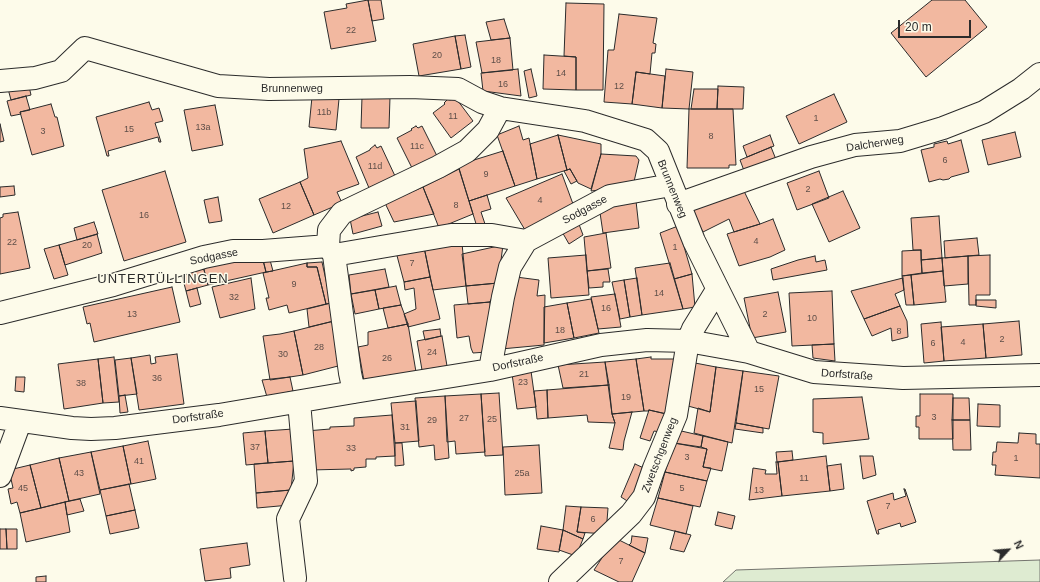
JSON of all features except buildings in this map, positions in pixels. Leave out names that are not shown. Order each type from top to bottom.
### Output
[{"type":"street","name":"Brunnenweg","points":[[0,81],[35,78],[61,70],[85,48],[218,86],[269,89],[410,87],[458,89],[482,102],[500,108],[585,121],[646,140],[658,151],[694,241],[749,352]]},
{"type":"street","name":"Dalcherweg","points":[[675,194],[855,145],[900,141],[943,128],[984,112],[1021,89],[1040,74]]},
{"type":"street","points":[[354,392],[329,230],[342,213],[438,167],[467,151],[488,130],[500,108]]},
{"type":"street","name":"Sodgasse","points":[[0,313],[113,284],[204,257],[233,251],[331,250],[451,235],[492,235],[526,241],[610,196],[675,194]]},
{"type":"street","points":[[490,370],[510,267],[526,241]]},
{"type":"street","points":[[688,342],[693,329],[718,290]]},
{"type":"street","name":"Dorfstraße","points":[[10,420],[91,429],[115,428],[219,415],[490,370],[601,345],[647,340],[688,342],[749,352],[814,372],[903,378],[1038,375]]},
{"type":"street","name":"Zwetschgenweg","points":[[560,582],[631,514],[644,497],[654,468],[676,415],[688,342]]},
{"type":"street","points":[[295,578],[288,518],[306,482],[299,402]]},
{"type":"street","points":[[0,476],[10,420]]},
{"type":"green space","points":[[1040,560],[1040,582],[723,582],[736,570]]},
{"type":"district","name":"UNTERTÜLLINGEN","points":[[163,279]]}]
